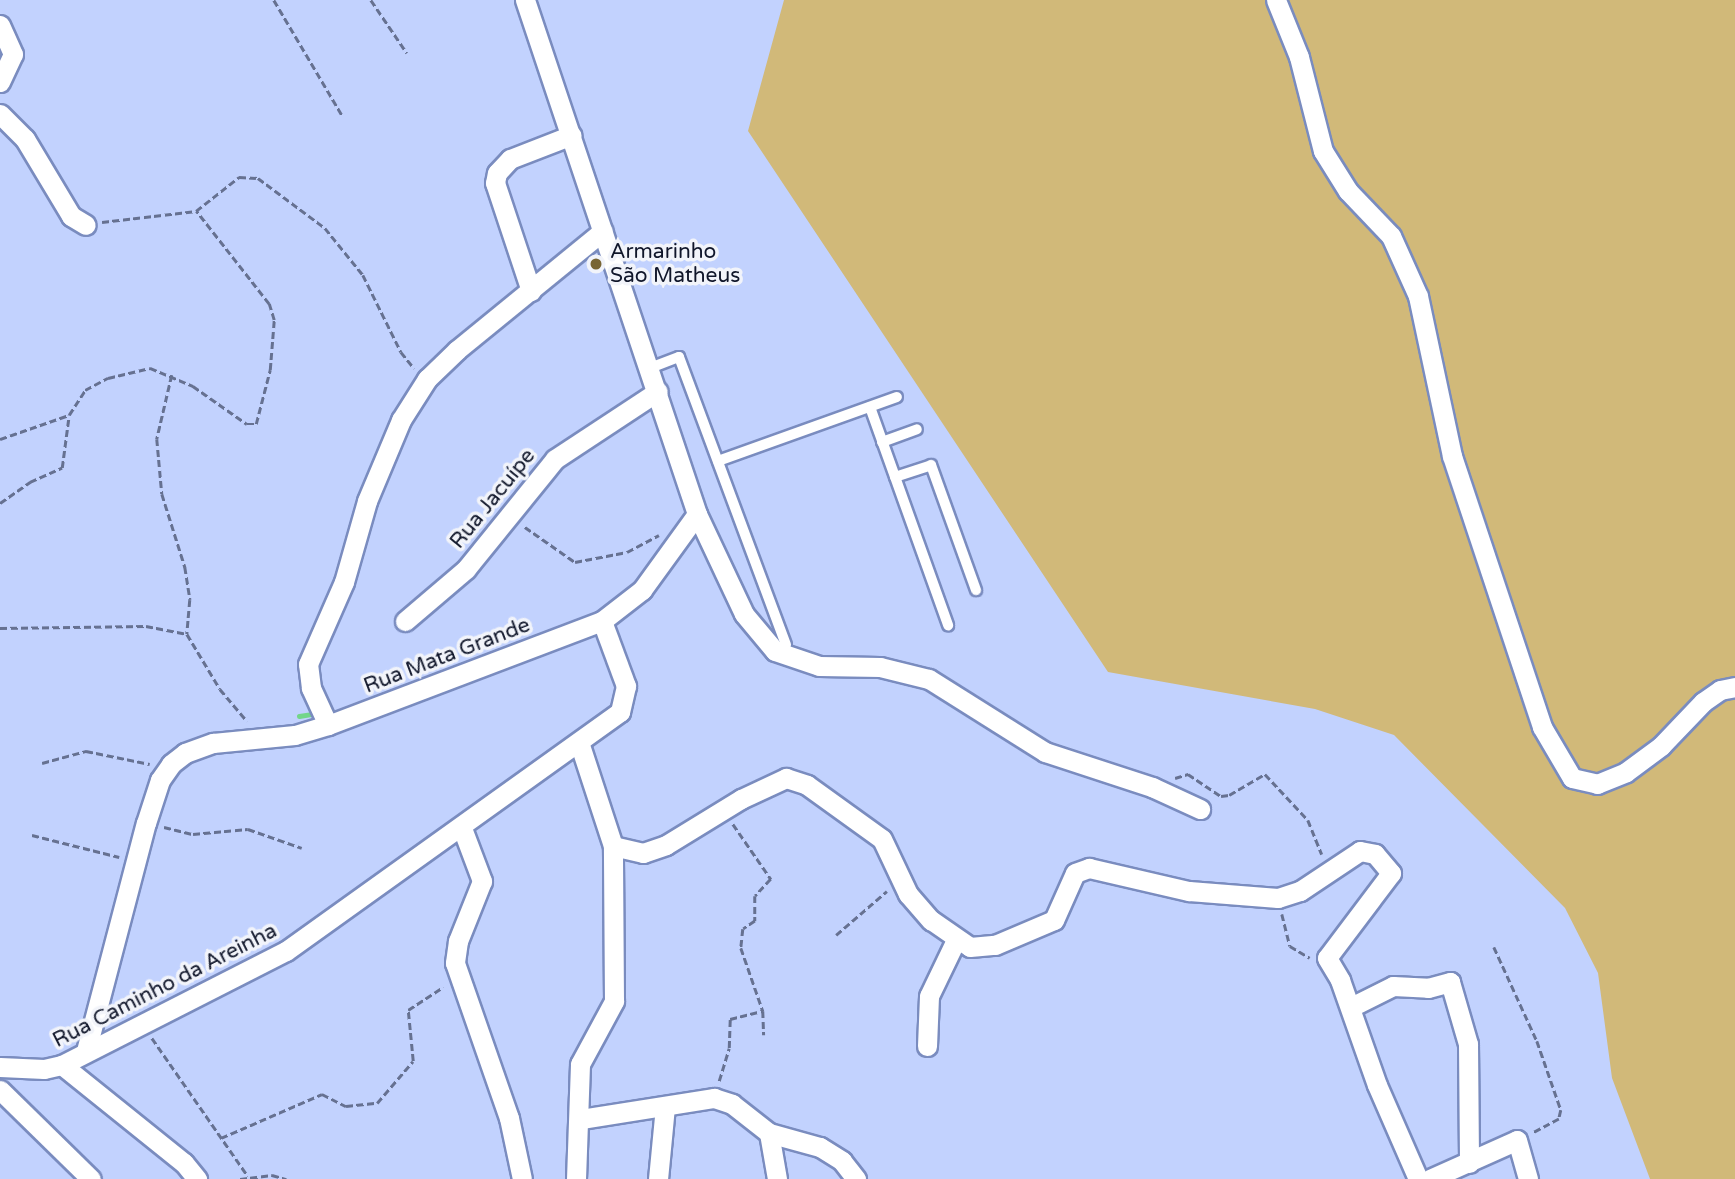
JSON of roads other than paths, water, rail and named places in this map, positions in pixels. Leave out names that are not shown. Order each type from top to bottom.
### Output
[{"type":"street","points":[[525,0],[697,514],[744,614],[775,652],[819,666],[880,667],[929,679],[1045,752],[1152,787],[1200,809]]},
{"type":"street","points":[[1276,0],[1299,57],[1323,151],[1348,191],[1391,236],[1418,296],[1452,456],[1542,727],[1572,778],[1597,784],[1626,772],[1661,746],[1703,702],[1720,690],[1735,687]]},
{"type":"street","points":[[0,25],[13,54],[0,82]]},
{"type":"street","points":[[0,114],[25,139],[71,216],[86,225]]},
{"type":"street","points":[[531,291],[495,183],[497,173],[510,159],[572,135]]},
{"type":"street","points":[[328,725],[311,688],[308,664],[344,582],[356,532],[383,458],[427,379],[603,231]]},
{"type":"street","name":"Rua Jacuípe","points":[[405,621],[466,569],[555,459],[658,391]]},
{"type":"street","name":"Rua Mata Grande","points":[[86,1051],[146,822],[165,772],[198,747],[328,725],[602,621],[642,590],[697,514]]},
{"type":"street","name":"Rua Caminho da Areinha","points":[[0,1067],[44,1069],[62,1065],[141,1022],[286,951],[462,828],[620,712],[626,686],[602,621]]},
{"type":"street","points":[[576,1179],[581,1119],[580,1064],[614,1000],[613,846],[579,742]]},
{"type":"street","points":[[613,846],[643,853],[666,845],[723,809],[786,778],[807,785],[882,839],[900,880],[931,920],[956,940],[970,947],[995,945],[1054,920],[1075,873],[1089,868],[1189,891],[1278,898],[1300,891],[1360,851],[1375,854],[1391,873],[1327,958],[1351,1007],[1377,1085],[1418,1179]]},
{"type":"street","points":[[462,828],[482,881],[458,941],[458,979],[487,1047],[522,1179]]},
{"type":"street","points":[[927,1046],[929,996],[956,940]]},
{"type":"street","points":[[1351,1007],[1393,986],[1428,988],[1450,982],[1468,1044],[1469,1163]]},
{"type":"street","points":[[62,1065],[184,1163],[197,1179]]},
{"type":"street","points":[[0,1090],[91,1179]]},
{"type":"street","points":[[581,1119],[714,1098],[732,1104],[769,1133],[820,1147],[842,1161],[856,1179]]},
{"type":"street","points":[[658,1179],[665,1106]]},
{"type":"street","points":[[769,1133],[777,1179]]},
{"type":"street","points":[[1430,1179],[1517,1140],[1528,1179]]},
{"type":"lane","points":[[650,368],[679,357],[786,645]]},
{"type":"lane","points":[[718,461],[897,397]]},
{"type":"lane","points":[[870,407],[948,625]]},
{"type":"lane","points":[[882,442],[917,429]]},
{"type":"lane","points":[[895,477],[931,465],[976,590]]},
{"type":"waterway","points":[[299,716],[311,714]]},
{"type":"place","name":"Armarinho São Matheus","points":[[596,264]]}]
